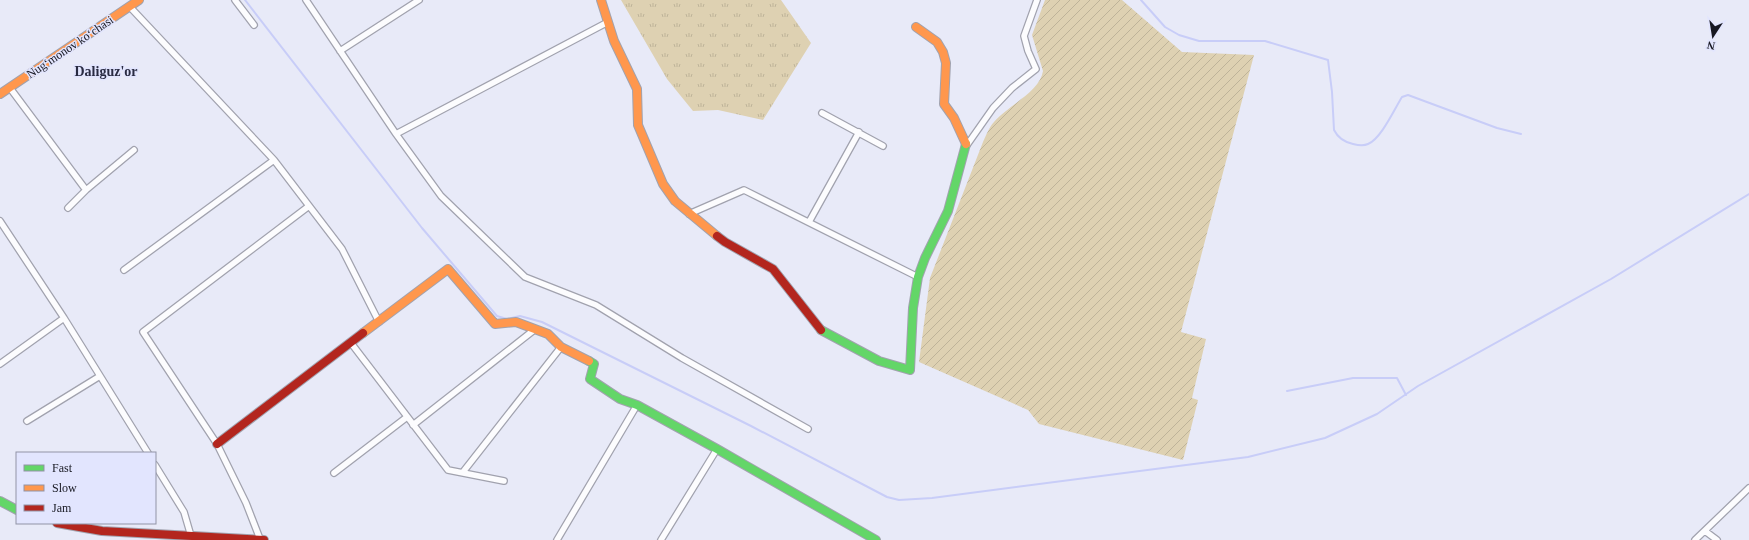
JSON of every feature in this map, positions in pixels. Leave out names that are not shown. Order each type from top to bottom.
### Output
[{"type":"street","name":"Nugʻmonov koʻchasi","points":[[0,94],[139,0]]},
{"type":"street","points":[[235,0],[254,25]]},
{"type":"street","points":[[306,0],[396,134],[441,196],[525,277],[596,304],[682,358],[808,429]]},
{"type":"street","points":[[340,51],[419,0]]},
{"type":"street","points":[[601,0],[614,41],[637,89],[638,125],[663,184],[675,200],[688,214],[724,242],[773,269],[822,331],[879,361],[910,370],[912,363],[913,308],[918,277],[925,258],[948,211],[967,145],[993,108],[1012,88],[1036,69],[1024,36],[1037,0]]},
{"type":"street","points":[[130,7],[274,160],[342,249],[379,322]]},
{"type":"street","points":[[396,134],[608,22]]},
{"type":"street","points":[[916,27],[937,42],[943,52],[946,63],[944,104],[954,118],[967,145]]},
{"type":"street","points":[[10,88],[86,190]]},
{"type":"street","points":[[822,113],[883,146]]},
{"type":"street","points":[[809,222],[859,132]]},
{"type":"street","points":[[68,208],[86,190],[134,150]]},
{"type":"street","points":[[124,270],[274,160]]},
{"type":"street","points":[[688,214],[744,190],[918,277]]},
{"type":"street","points":[[63,524],[102,531],[262,540],[246,503],[217,444],[143,332],[309,206]]},
{"type":"street","points":[[0,221],[64,318],[147,452]]},
{"type":"street","points":[[217,444],[448,269],[495,324],[516,322],[548,334],[561,347],[594,364],[590,379],[620,399],[637,405],[717,449],[876,540]]},
{"type":"street","points":[[0,364],[64,318]]},
{"type":"street","points":[[413,425],[534,330]]},
{"type":"street","points":[[351,343],[448,470],[504,481]]},
{"type":"street","points":[[463,472],[561,347]]},
{"type":"street","points":[[27,421],[100,376]]},
{"type":"street","points":[[557,540],[637,405]]},
{"type":"street","points":[[334,473],[407,417]]},
{"type":"street","points":[[661,540],[717,449]]},
{"type":"street","points":[[156,467],[184,512],[191,536]]},
{"type":"street","points":[[1695,540],[1749,488]]},
{"type":"street","points":[[0,501],[16,509]]},
{"type":"street","points":[[1705,530],[1717,540]]},
{"type":"green space","points":[[621,0],[781,0],[811,43],[763,120],[718,110],[693,111],[667,79]]},
{"type":"green space","points":[[1045,0],[1122,0],[1182,52],[1254,55],[1181,332],[1206,339],[1192,398],[1198,400],[1183,460],[1039,424],[1028,410],[919,362],[930,278],[983,142],[994,122],[1030,92],[1041,79],[1043,71],[1032,35]]},
{"type":"waterway","points":[[245,0],[422,228],[497,316],[507,319],[520,316],[542,322],[751,426],[887,497],[899,500],[932,498],[1248,457],[1325,438],[1377,414],[1418,386],[1611,279],[1749,194]]},
{"type":"waterway","points":[[1141,0],[1165,27],[1179,35],[1199,41],[1265,41],[1328,60],[1332,92],[1334,130],[1344,141],[1358,145],[1365,145],[1373,141],[1383,130],[1402,97],[1408,95],[1497,128],[1521,134]]},
{"type":"waterway","points":[[1287,391],[1353,378],[1397,378],[1406,395]]},
{"type":"traffic: fast","points":[[821,330],[879,361],[910,370],[913,308],[918,277],[925,258],[948,211],[966,144]]},
{"type":"traffic: fast","points":[[589,361],[594,364],[590,379],[620,399],[637,405],[717,449],[876,540]]},
{"type":"traffic: fast","points":[[0,501],[16,509]]},
{"type":"traffic: slow","points":[[0,94],[139,0]]},
{"type":"traffic: slow","points":[[601,0],[614,41],[637,89],[638,125],[663,184],[675,201],[717,236]]},
{"type":"traffic: slow","points":[[916,27],[937,42],[943,52],[946,63],[944,104],[954,118],[966,144]]},
{"type":"traffic: slow","points":[[363,333],[448,269],[495,324],[516,322],[548,334],[561,347],[589,361]]},
{"type":"traffic: jam","points":[[717,236],[773,269],[821,330]]},
{"type":"traffic: jam","points":[[217,444],[363,333]]},
{"type":"traffic: jam","points":[[63,524],[102,531],[264,540]]},
{"type":"district","name":"Daliguz'or","points":[[106,71]]}]
